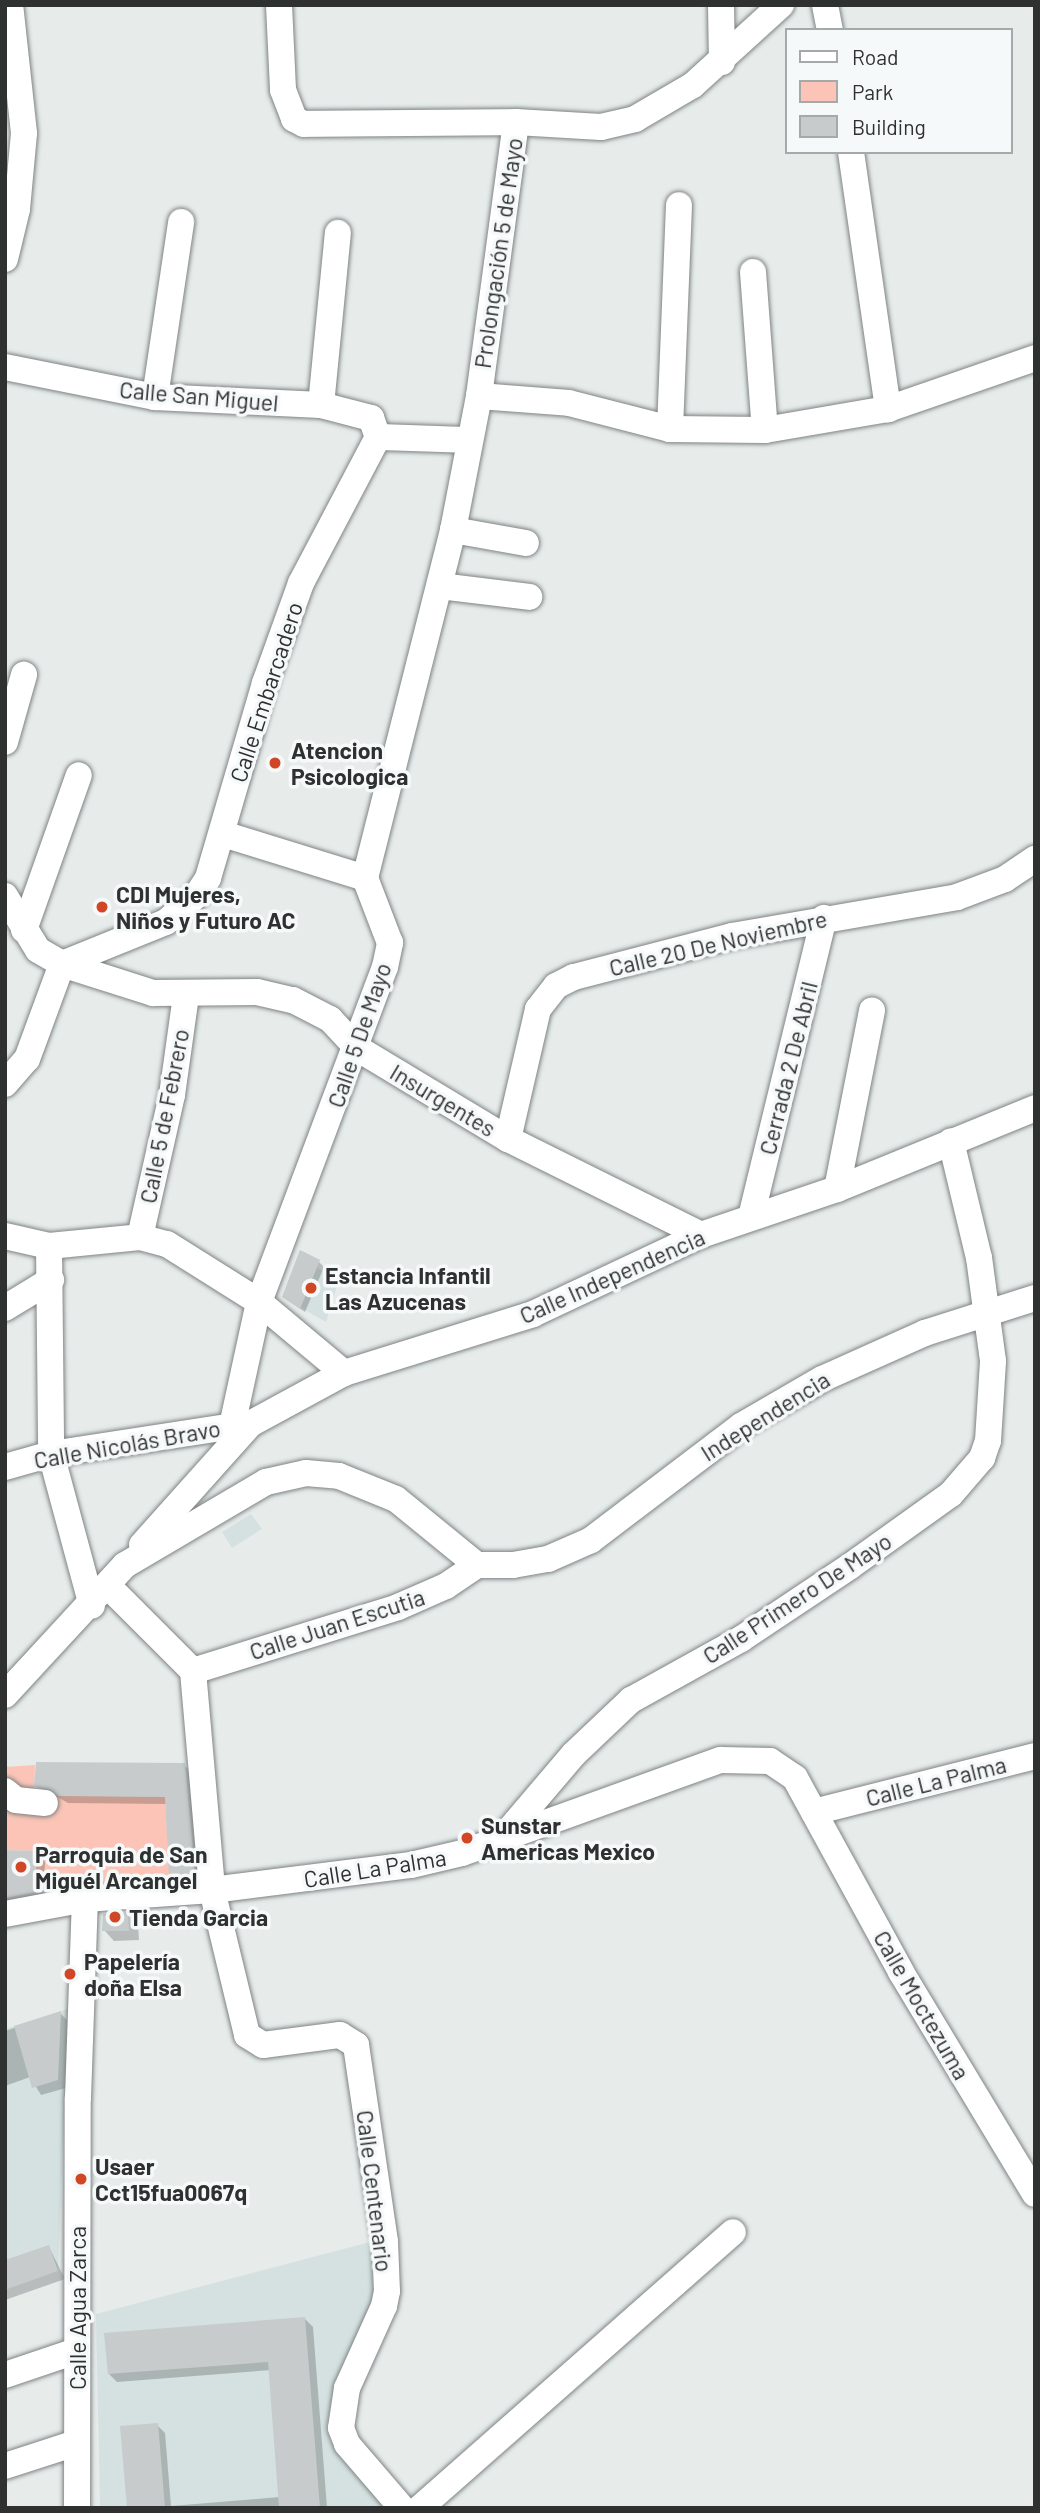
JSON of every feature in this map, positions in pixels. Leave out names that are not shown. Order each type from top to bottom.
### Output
[{"type":"street","points":[[279,5],[283,90],[294,119],[304,124],[516,122]]},
{"type":"street","points":[[720,5],[722,62]]},
{"type":"street","name":"Prolongación 5 de Mayo","points":[[479,396],[516,122],[601,127],[635,119],[660,107],[722,62],[781,5]]},
{"type":"street","points":[[825,5],[830,28]]},
{"type":"street","points":[[5,259],[14,141],[9,6]]},
{"type":"street","points":[[851,154],[888,410]]},
{"type":"street","points":[[670,429],[679,205]]},
{"type":"street","points":[[155,397],[181,222]]},
{"type":"street","points":[[321,405],[338,233]]},
{"type":"street","points":[[753,272],[765,430]]},
{"type":"street","points":[[223,834],[365,878],[440,586],[453,530],[467,440],[479,396],[569,403],[670,429],[765,430],[888,410],[1035,358]]},
{"type":"street","name":"Calle San Miguel","points":[[5,367],[155,397],[321,405],[372,418],[379,437]]},
{"type":"street","points":[[379,437],[467,440]]},
{"type":"street","name":"Calle Embarcadero","points":[[62,964],[181,911],[208,878],[265,683],[301,583],[379,437]]},
{"type":"street","points":[[453,530],[526,543]]},
{"type":"street","points":[[440,586],[529,597]]},
{"type":"street","points":[[5,742],[24,675]]},
{"type":"street","points":[[24,930],[79,775]]},
{"type":"street","name":"Calle 20 De Noviembre","points":[[508,1139],[538,1009],[556,986],[575,976],[719,939],[824,918],[957,897],[1005,879],[1035,859]]},
{"type":"street","name":"Calle 5 De Mayo","points":[[241,1425],[259,1302],[357,1048],[390,943],[365,878]]},
{"type":"street","name":"Insurgentes","points":[[5,896],[38,950],[62,964],[131,988],[186,996],[257,992],[293,1000],[330,1019],[357,1048],[508,1139],[701,1236]]},
{"type":"street","name":"Cerrada 2 De Abril","points":[[751,1217],[824,918]]},
{"type":"street","points":[[5,1084],[27,1059],[62,964]]},
{"type":"street","name":"Calle 5 de Febrero","points":[[140,1237],[172,1095],[186,996]]},
{"type":"street","points":[[836,1189],[872,1010]]},
{"type":"street","name":"Calle Independencia","points":[[5,1695],[100,1596],[241,1425],[344,1373],[533,1314],[701,1236],[836,1189],[1035,1108]]},
{"type":"street","name":"Calle Primero De Mayo","points":[[503,1836],[574,1754],[631,1700],[752,1632],[915,1521],[970,1475],[988,1441],[993,1361],[979,1258],[951,1141]]},
{"type":"street","points":[[5,1236],[49,1247],[140,1237],[167,1244],[259,1302],[344,1373]]},
{"type":"street","points":[[49,1247],[51,1454],[100,1596],[193,1671],[212,1891]]},
{"type":"street","points":[[5,1308],[51,1280]]},
{"type":"street","name":"Independencia","points":[[477,1565],[513,1565],[548,1559],[591,1540],[741,1426],[822,1378],[913,1338],[1035,1298]]},
{"type":"street","name":"Calle Nicolás Bravo","points":[[5,1467],[51,1454],[241,1425]]},
{"type":"street","name":"Calle Independencia","points":[[125,1565],[231,1499],[266,1482],[306,1473],[339,1476],[396,1499],[477,1565]]},
{"type":"street","name":"Calle Juan Escutia","points":[[193,1671],[398,1606],[446,1586],[477,1565]]},
{"type":"street","name":"Calle La Palma","points":[[17,1911],[85,1899],[212,1891],[411,1866],[462,1853],[720,1759],[745,1757],[770,1761],[795,1778],[814,1812],[1035,1756]]},
{"type":"street","points":[[5,1791],[16,1800],[45,1802]]},
{"type":"street","name":"Calle Moctezuma","points":[[814,1812],[901,1972],[1035,2194]]},
{"type":"street","name":"Calle Centenario","points":[[212,1891],[247,2035],[263,2045],[340,2035],[356,2045],[386,2242],[387,2291],[384,2306],[347,2388],[341,2428],[347,2444],[402,2508]]},
{"type":"street","name":"Calle Agua Zarca","points":[[77,2508],[76,2351],[85,1899]]},
{"type":"street","points":[[421,2508],[733,2232]]},
{"type":"street","points":[[5,2375],[76,2351]]},
{"type":"street","points":[[5,2466],[76,2443]]},
{"type":"shaded area","name":"Estancia Infantil Las Azucenas","points":[[300,1250],[320,1260],[317,1268],[339,1279],[326,1322],[282,1297]]},
{"type":"shaded area","points":[[251,1514],[262,1529],[232,1548],[222,1532]]},
{"type":"shaded area","points":[[68,2009],[58,2271],[5,2290],[5,2029]]},
{"type":"shaded area","points":[[370,2242],[374,2304],[336,2380],[326,2428],[330,2440],[388,2508],[100,2508],[96,2314]]},
{"type":"green space","points":[[35,1765],[34,1795],[165,1797],[170,1885],[35,1889],[37,1851],[5,1850],[5,1767]]},
{"type":"building","points":[[300,1250],[320,1260],[300,1309],[282,1297]]},
{"type":"building","points":[[36,1762],[185,1763],[195,1875],[169,1877],[165,1797],[59,1796],[34,1786]]},
{"type":"building","name":"Parroquia de San Miguél Arcangel","points":[[5,1850],[37,1851],[35,1892],[5,1898]]},
{"type":"building","name":"Tienda Garcia","points":[[128,1912],[129,1931],[102,1931],[103,1914]]},
{"type":"building","points":[[61,2011],[58,2080],[32,2088],[14,2026]]},
{"type":"building","points":[[49,2245],[58,2271],[5,2290],[5,2260]]},
{"type":"building","points":[[305,2317],[320,2508],[279,2508],[268,2362],[108,2374],[104,2333]]},
{"type":"building","points":[[158,2423],[165,2508],[127,2508],[120,2426]]},
{"type":"place","name":"Atencion Psicologica","points":[[275,763]]},
{"type":"place","name":"CDI Mujeres, Niños y Futuro AC","points":[[102,907]]},
{"type":"place","name":"Estancia Infantil Las Azucenas","points":[[311,1288]]},
{"type":"place","name":"Sunstar Americas Mexico","points":[[467,1838]]},
{"type":"place","name":"Parroquia de San Miguél Arcangel","points":[[21,1867]]},
{"type":"place","name":"Tienda Garcia","points":[[115,1917]]},
{"type":"place","name":"Papelería doña Elsa","points":[[70,1974]]},
{"type":"place","name":"Usaer Cct15fua0067q","points":[[81,2179]]}]
